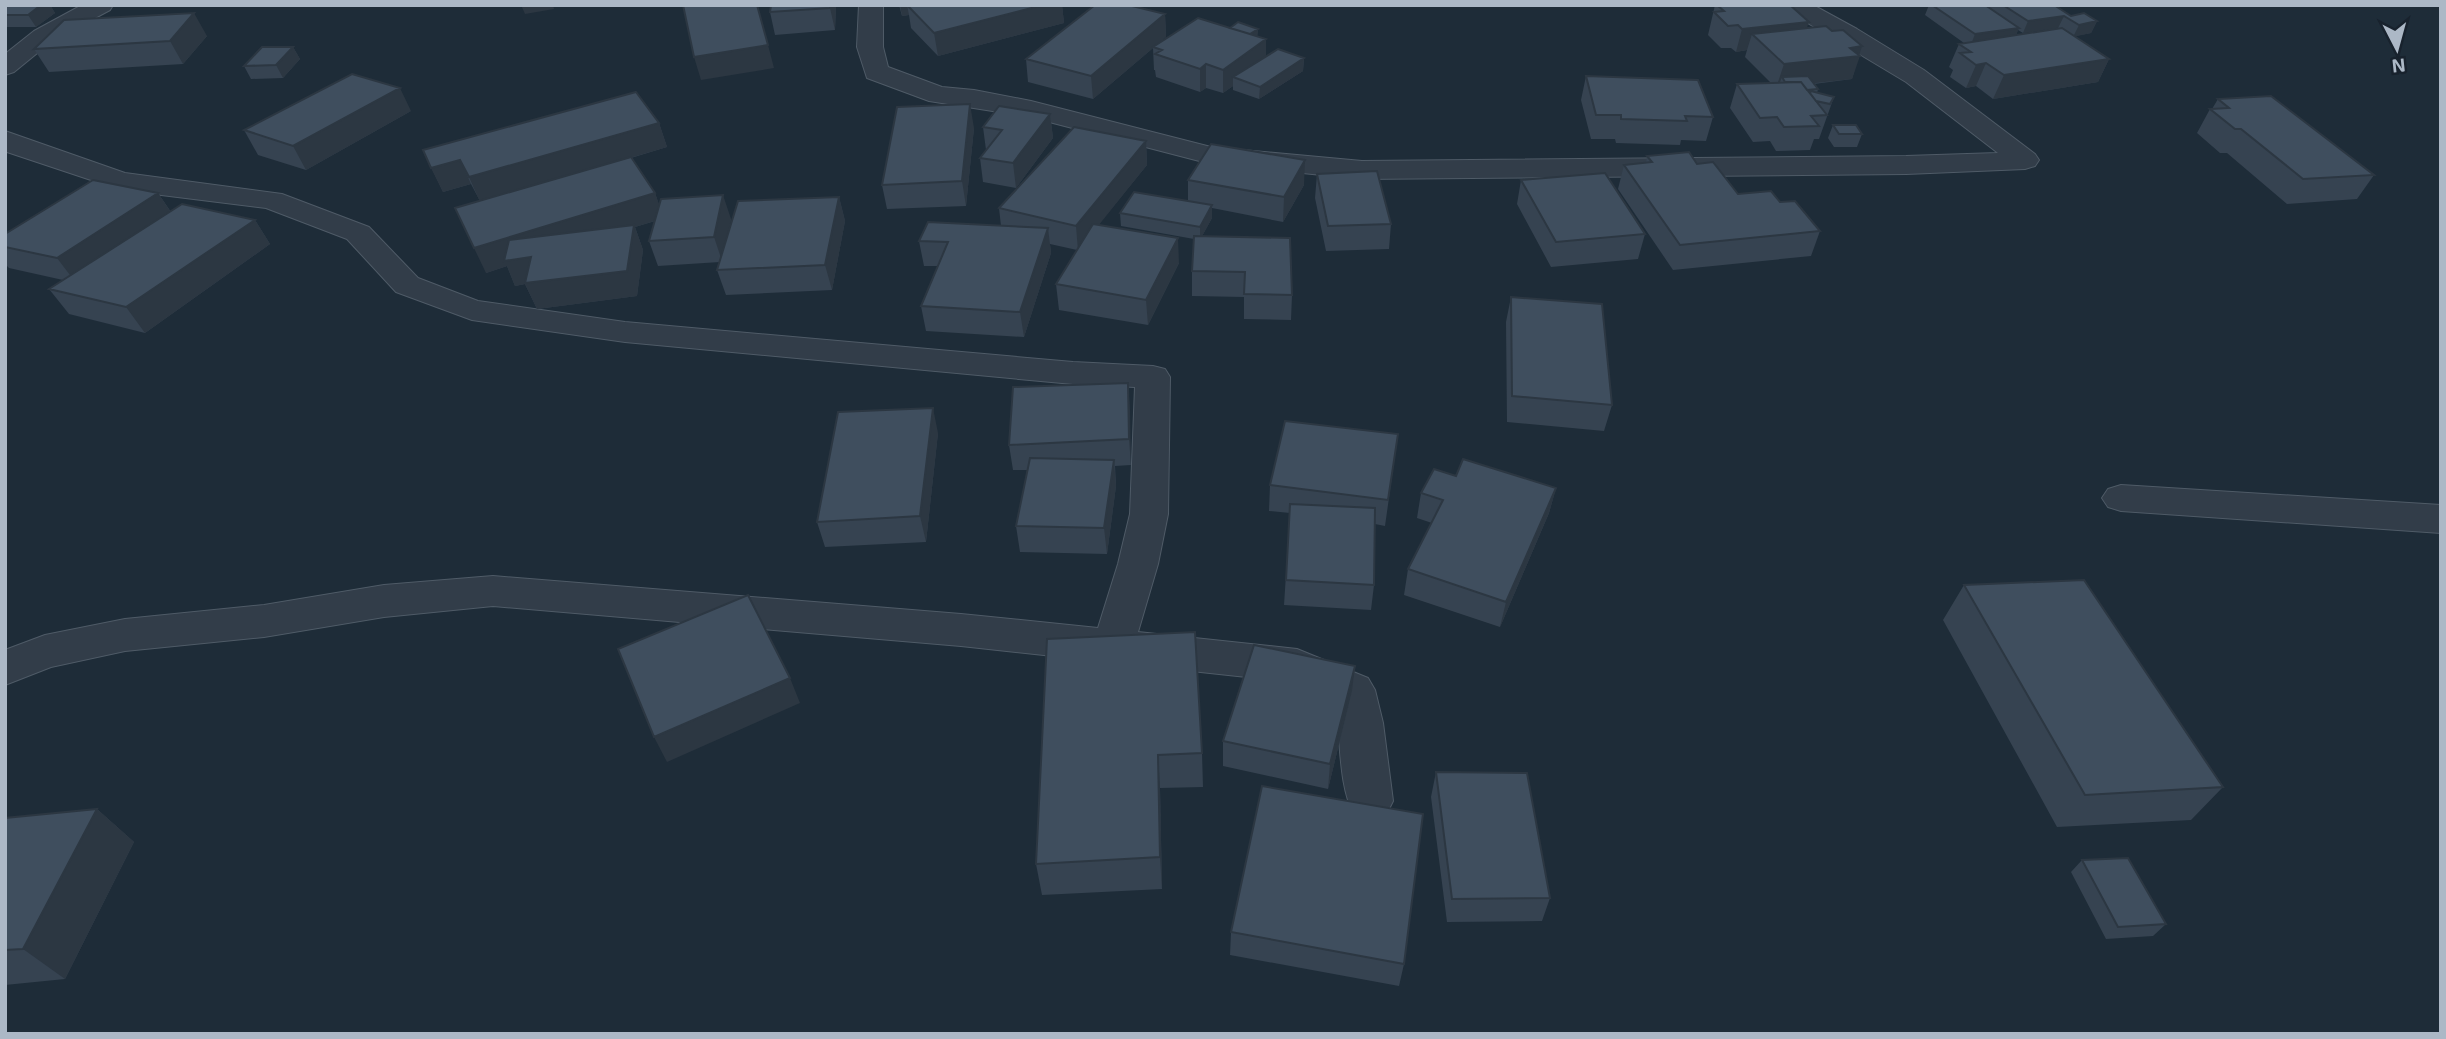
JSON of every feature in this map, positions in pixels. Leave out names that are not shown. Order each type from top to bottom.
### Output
[{"type":"street","points":[[5,67],[43,36],[101,5]]},
{"type":"street","points":[[870,5],[870,47],[876,72],[938,95],[974,98],[1031,109],[1211,155],[1362,170],[1906,165],[2025,160],[1915,76],[1795,5]]},
{"type":"street","points":[[5,38],[43,36]]},
{"type":"street","points":[[5,139],[17,146],[121,181],[272,200],[358,233],[407,285],[472,310],[625,332],[1073,373],[1153,377],[1149,513],[1138,564],[1113,646]]},
{"type":"street","points":[[2121,498],[2441,519]]},
{"type":"street","points":[[5,668],[45,652],[125,635],[264,621],[384,601],[493,591],[947,628],[1297,666],[1353,690],[1362,723],[1370,801]]},
{"type":"building","points":[[7,5],[41,5],[28,15],[5,15]]},
{"type":"building","points":[[683,5],[757,5],[768,45],[694,57]]},
{"type":"building","points":[[771,5],[830,5],[830,8],[770,12]]},
{"type":"building","points":[[907,5],[1043,5],[934,33]]},
{"type":"building","points":[[1095,5],[1128,5],[1165,14],[1091,76],[1026,59]]},
{"type":"building","points":[[1717,5],[1790,5],[1809,22],[1742,29],[1738,25],[1728,26],[1714,12],[1724,11]]},
{"type":"building","points":[[1932,5],[1985,5],[2019,28],[1975,34]]},
{"type":"building","points":[[2003,5],[2054,5],[2071,16],[2084,13],[2097,21],[2079,25],[2064,16],[2028,21]]},
{"type":"building","points":[[194,13],[170,41],[34,49],[64,20]]},
{"type":"building","points":[[1198,18],[1266,39],[1223,70],[1206,64],[1200,69],[1155,54],[1162,50],[1153,47]]},
{"type":"building","points":[[1238,22],[1258,29],[1250,34],[1230,28]]},
{"type":"building","points":[[1826,26],[1832,31],[1843,30],[1862,46],[1850,48],[1860,56],[1784,64],[1752,34]]},
{"type":"building","points":[[2062,28],[2109,59],[2004,75],[1986,63],[1976,65],[1960,53],[1971,52],[1959,44]]},
{"type":"building","points":[[262,47],[293,47],[276,65],[244,66]]},
{"type":"building","points":[[1278,49],[1304,58],[1260,87],[1233,77]]},
{"type":"building","points":[[352,74],[400,88],[293,146],[244,130]]},
{"type":"building","points":[[1586,76],[1698,80],[1713,117],[1685,116],[1687,121],[1621,119],[1621,115],[1596,115]]},
{"type":"building","points":[[1808,76],[1818,89],[1807,90],[1801,82],[1785,82],[1782,77]]},
{"type":"building","points":[[1801,82],[1827,115],[1811,116],[1819,126],[1784,127],[1777,117],[1760,118],[1737,84]]},
{"type":"building","points":[[1811,91],[1834,97],[1830,104],[1816,101]]},
{"type":"building","points":[[636,92],[659,123],[469,177],[460,160],[431,168],[423,150]]},
{"type":"building","points":[[2271,96],[2374,175],[2303,179],[2241,129],[2235,129],[2210,109],[2229,108],[2218,99]]},
{"type":"building","points":[[970,104],[962,181],[882,185],[897,107]]},
{"type":"building","points":[[999,106],[1050,114],[1013,163],[980,158],[1002,130],[983,127]]},
{"type":"building","points":[[1833,125],[1856,125],[1862,134],[1839,134]]},
{"type":"building","points":[[1074,127],[1146,141],[1076,226],[999,208]]},
{"type":"building","points":[[1211,144],[1305,160],[1284,197],[1188,180]]},
{"type":"building","points":[[1689,152],[1697,164],[1713,162],[1738,194],[1771,191],[1780,202],[1795,201],[1820,231],[1680,245],[1624,165],[1652,162],[1647,156]]},
{"type":"building","points":[[631,157],[655,193],[474,248],[455,208]]},
{"type":"building","points":[[1377,171],[1391,224],[1328,226],[1317,174]]},
{"type":"building","points":[[1605,173],[1645,234],[1556,242],[1521,180]]},
{"type":"building","points":[[93,180],[158,193],[57,258],[5,247],[5,234]]},
{"type":"building","points":[[1134,192],[1212,205],[1200,227],[1120,213]]},
{"type":"building","points":[[723,195],[714,237],[649,241],[661,199]]},
{"type":"building","points":[[839,197],[825,265],[717,270],[738,201]]},
{"type":"building","points":[[182,204],[255,220],[126,307],[49,289]]},
{"type":"building","points":[[928,222],[1048,228],[1020,312],[921,306],[948,242],[919,241]]},
{"type":"building","points":[[1093,224],[1178,238],[1146,300],[1056,284]]},
{"type":"building","points":[[634,225],[627,271],[525,283],[531,257],[504,261],[509,240]]},
{"type":"building","points":[[1194,236],[1290,238],[1292,295],[1244,294],[1245,272],[1192,271]]},
{"type":"building","points":[[1511,297],[1602,304],[1612,405],[1512,396]]},
{"type":"building","points":[[1128,383],[1129,439],[1009,445],[1013,387]]},
{"type":"building","points":[[933,408],[920,516],[817,522],[838,412]]},
{"type":"building","points":[[1285,421],[1398,434],[1388,500],[1270,485]]},
{"type":"building","points":[[1030,458],[1114,460],[1104,528],[1016,526]]},
{"type":"building","points":[[1463,459],[1556,488],[1506,602],[1408,569],[1443,500],[1421,493],[1434,469],[1456,476]]},
{"type":"building","points":[[1290,504],[1375,508],[1374,585],[1286,580]]},
{"type":"building","points":[[2084,580],[2223,787],[2085,795],[1964,585]]},
{"type":"building","points":[[748,595],[790,678],[654,737],[618,649]]},
{"type":"building","points":[[1195,632],[1202,753],[1158,755],[1160,857],[1036,864],[1047,639]]},
{"type":"building","points":[[1254,645],[1355,666],[1330,764],[1223,741]]},
{"type":"building","points":[[1436,772],[1527,773],[1550,898],[1452,899]]},
{"type":"building","points":[[1262,786],[1423,814],[1404,964],[1231,932]]},
{"type":"building","points":[[97,809],[23,949],[5,950],[5,818]]},
{"type":"building","points":[[2128,858],[2166,924],[2118,927],[2082,860]]}]
